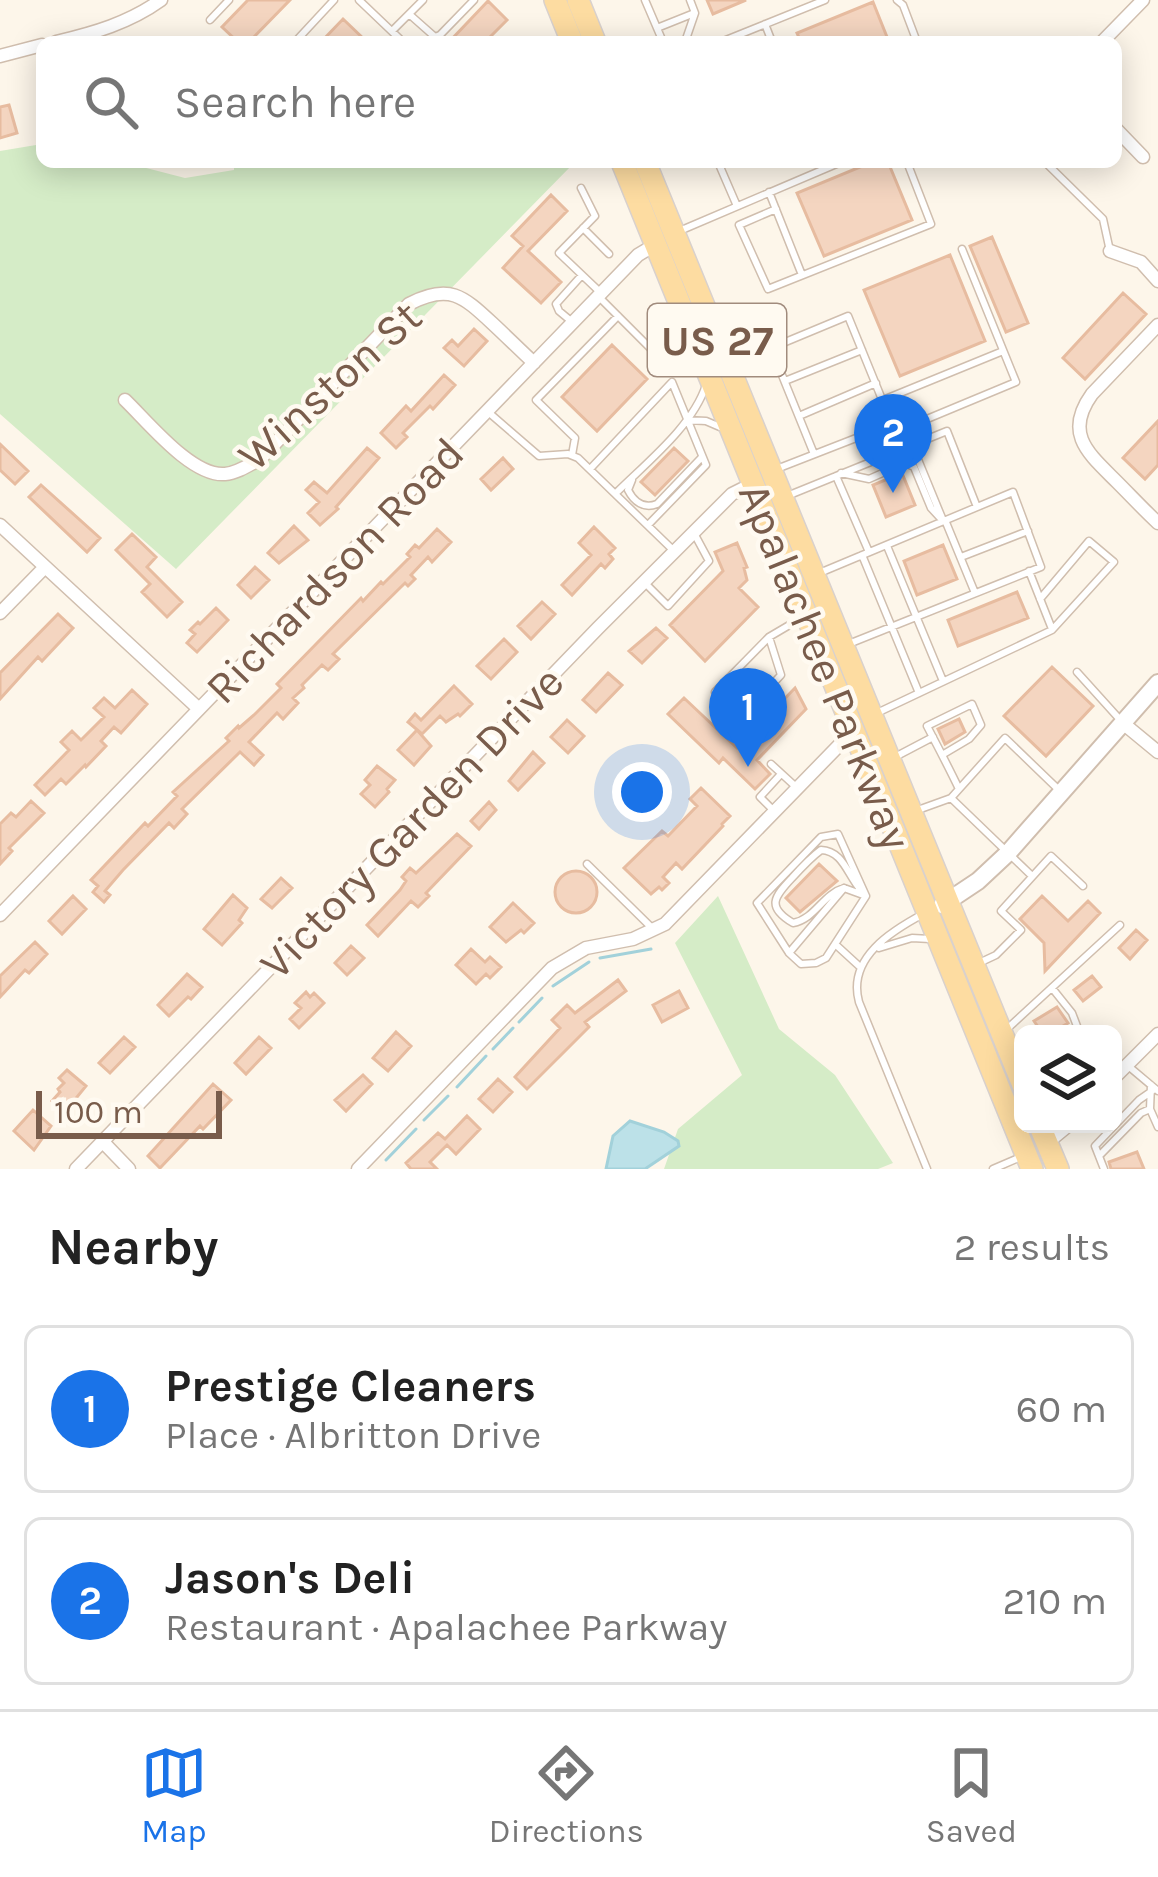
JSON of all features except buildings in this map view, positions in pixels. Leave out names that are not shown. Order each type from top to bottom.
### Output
[{"type":"main road","points":[[555,0],[570,36]]},
{"type":"main road","points":[[578,0],[593,36]]},
{"type":"main road","name":"Apalachee Parkway","points":[[625,168],[665,239],[761,477],[809,622],[853,731],[938,907],[974,966],[1014,1063]]},
{"type":"main road","name":"Apalachee Parkway","points":[[647,168],[687,321],[733,436],[761,477]]},
{"type":"main road","points":[[761,477],[782,498]]},
{"type":"main road","name":"Apalachee Parkway","points":[[782,498],[911,812],[938,907],[939,942],[1029,1162]]},
{"type":"main road","points":[[809,622],[832,644],[842,646],[828,669]]},
{"type":"main road","points":[[1043,1134],[1058,1169]]},
{"type":"main road","points":[[1029,1162],[1034,1158],[1046,1169]]},
{"type":"street","points":[[77,36],[128,20],[161,0]]},
{"type":"street","points":[[1108,36],[1143,0]]},
{"type":"street","points":[[1,53],[36,46]]},
{"type":"street","points":[[1122,135],[1143,157]]},
{"type":"street","name":"Richardson Road","points":[[0,915],[638,255],[665,239]]},
{"type":"street","points":[[1111,251],[1141,262],[1158,281]]},
{"type":"street","name":"Winston St","points":[[125,400],[194,466],[231,474],[260,459],[409,304],[424,296],[441,292],[465,298],[534,363]]},
{"type":"street","points":[[1158,325],[1092,394],[1078,422],[1079,436],[1090,456],[1158,523]]},
{"type":"street","name":"Victory Garden Drive","points":[[76,1169],[693,532],[732,494],[761,477]]},
{"type":"street","points":[[0,525],[199,710]]},
{"type":"street","points":[[0,613],[45,567]]},
{"type":"street","points":[[938,907],[978,881],[1008,853],[1158,683]]},
{"type":"street","points":[[1124,724],[1158,752]]},
{"type":"street","points":[[358,1169],[552,968],[586,947],[633,939],[679,913],[853,731]]},
{"type":"street","points":[[1122,1067],[1158,1034]]},
{"type":"street","points":[[103,1142],[129,1169]]},
{"type":"lane","points":[[210,20],[229,0]]},
{"type":"lane","points":[[301,36],[334,0]]},
{"type":"lane","points":[[359,0],[396,36]]},
{"type":"lane","points":[[392,32],[423,0]]},
{"type":"lane","points":[[438,36],[474,0]]},
{"type":"lane","points":[[645,0],[660,36]]},
{"type":"lane","points":[[687,36],[695,13],[690,0]]},
{"type":"lane","points":[[736,36],[825,0]]},
{"type":"lane","points":[[897,0],[915,36]]},
{"type":"lane","points":[[657,28],[695,13]]},
{"type":"lane","points":[[410,14],[434,36]]},
{"type":"lane","points":[[765,24],[770,36]]},
{"type":"lane","points":[[112,26],[115,36]]},
{"type":"lane","points":[[721,168],[737,206]]},
{"type":"lane","points":[[665,239],[818,168]]},
{"type":"lane","points":[[776,208],[739,225],[768,289],[931,224],[909,168]]},
{"type":"lane","points":[[1051,168],[1103,219],[1111,251]]},
{"type":"lane","points":[[581,188],[595,216],[559,253],[664,363]]},
{"type":"lane","points":[[769,192],[802,275]]},
{"type":"lane","points":[[583,228],[609,254]]},
{"type":"lane","points":[[814,454],[771,348],[848,316],[892,424],[903,429],[1016,382],[962,249]]},
{"type":"lane","points":[[572,323],[556,304],[582,275]]},
{"type":"lane","points":[[572,455],[575,437],[536,400],[618,316]]},
{"type":"lane","points":[[655,353],[687,321]]},
{"type":"lane","points":[[785,381],[862,350]]},
{"type":"lane","points":[[883,400],[1003,351]]},
{"type":"lane","points":[[615,494],[688,420],[709,375]]},
{"type":"lane","points":[[590,469],[672,382],[706,465],[648,525]]},
{"type":"lane","points":[[799,416],[876,383]]},
{"type":"lane","points":[[487,411],[538,456],[572,455],[675,551]]},
{"type":"lane","points":[[688,420],[706,421],[733,436]]},
{"type":"lane","points":[[761,477],[892,424]]},
{"type":"lane","points":[[782,498],[946,430],[977,507]]},
{"type":"lane","points":[[912,445],[975,593]]},
{"type":"lane","points":[[637,471],[628,490],[641,505],[652,506],[702,457]]},
{"type":"lane","points":[[839,474],[869,479],[910,464],[932,508],[944,520]]},
{"type":"lane","points":[[839,474],[919,693]]},
{"type":"lane","points":[[814,575],[1013,492],[1041,567],[842,646]]},
{"type":"lane","points":[[961,557],[1028,531]]},
{"type":"lane","points":[[644,582],[668,606],[710,561],[693,532]]},
{"type":"lane","points":[[872,715],[1052,630],[1114,562],[1089,541],[1040,599]]},
{"type":"lane","points":[[886,545],[943,681]]},
{"type":"lane","points":[[1029,572],[1052,630]]},
{"type":"lane","points":[[769,637],[781,675],[742,716],[716,692],[769,637],[809,622]]},
{"type":"lane","points":[[1077,672],[1124,724]]},
{"type":"lane","points":[[942,754],[969,739],[981,725],[972,704],[927,726],[959,788]]},
{"type":"lane","points":[[890,760],[933,737]]},
{"type":"lane","points":[[911,812],[951,798],[1005,739],[1062,793]]},
{"type":"lane","points":[[771,764],[797,789]]},
{"type":"lane","points":[[776,812],[760,797],[782,774]]},
{"type":"lane","points":[[951,798],[1033,876]]},
{"type":"lane","points":[[838,834],[866,896],[826,958],[817,963],[801,964],[789,953],[757,903],[821,837],[838,834]]},
{"type":"lane","points":[[826,850],[838,855],[866,896],[844,888],[833,891],[803,921],[793,923],[775,906],[777,894],[815,854],[826,850]]},
{"type":"lane","points":[[974,966],[996,955],[1021,930],[1001,910],[1051,856],[1083,886]]},
{"type":"lane","points":[[587,864],[654,930]]},
{"type":"lane","points":[[789,953],[844,888]]},
{"type":"lane","points":[[936,1169],[925,1166],[856,992],[859,967],[881,941],[938,907]]},
{"type":"lane","points":[[1002,1034],[1120,925]]},
{"type":"lane","points":[[875,949],[912,938],[939,942]]},
{"type":"lane","points":[[835,944],[859,967]]},
{"type":"lane","points":[[1052,988],[1077,1025]]},
{"type":"lane","points":[[1122,1073],[1154,1089]]},
{"type":"lane","points":[[1154,1089],[1150,1109],[1158,1127]]},
{"type":"lane","points":[[1104,1169],[1095,1146],[1154,1089]]},
{"type":"lane","points":[[1099,1156],[1150,1109]]},
{"type":"lane","points":[[993,1169],[1029,1162]]},
{"type":"green space","points":[[36,145],[36,168],[146,168],[185,178],[234,168],[569,168],[176,569],[0,414],[0,151]]},
{"type":"green space","points":[[718,896],[779,1029],[835,1075],[893,1163],[878,1169],[664,1169],[678,1129],[742,1075],[675,943]]},
{"type":"water","points":[[630,1121],[664,1132],[679,1146],[645,1169],[606,1169],[613,1136]]},
{"type":"waterway","points":[[600,958],[651,949]]},
{"type":"waterway","points":[[553,986],[589,962]]},
{"type":"waterway","points":[[519,1022],[542,998]]},
{"type":"waterway","points":[[493,1049],[513,1028]]},
{"type":"waterway","points":[[457,1087],[486,1056]]},
{"type":"waterway","points":[[424,1120],[448,1096]]},
{"type":"waterway","points":[[386,1160],[416,1129]]},
{"type":"place","name":"Jason's Deli","points":[[893,493]]},
{"type":"place","name":"Prestige Cleaners","points":[[748,767]]}]
